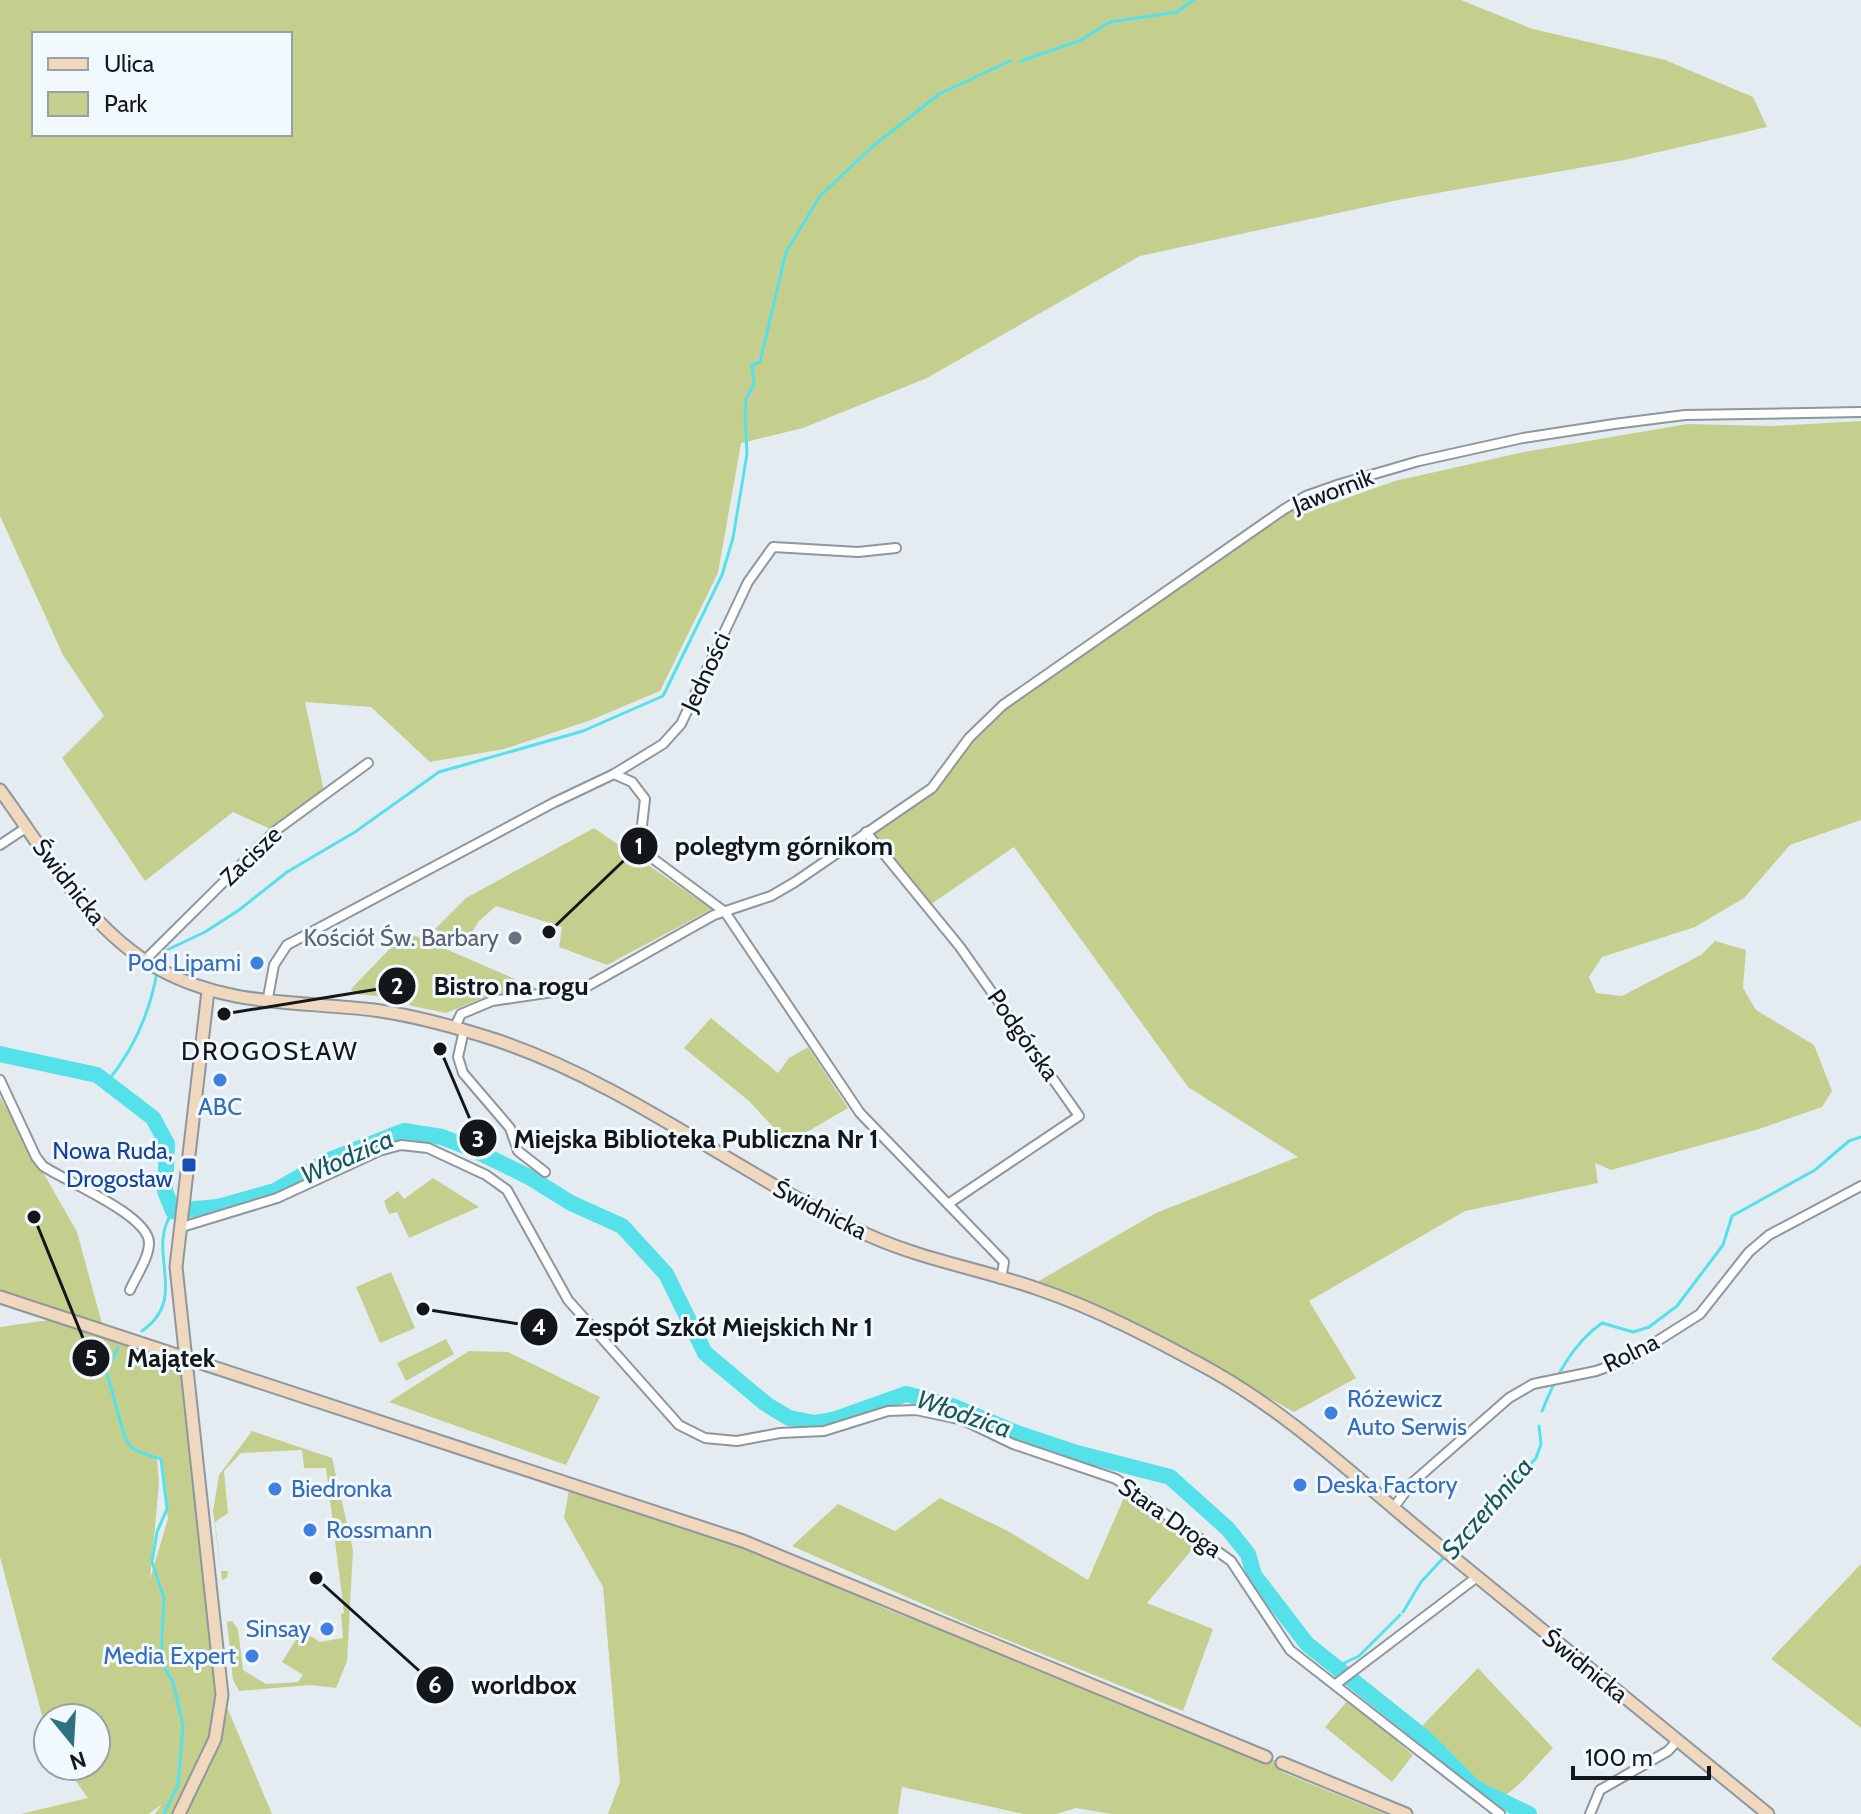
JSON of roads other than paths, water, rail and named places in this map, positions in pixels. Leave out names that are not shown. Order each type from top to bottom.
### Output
[{"type":"street","name":"Jawornik","points":[[460,1028],[461,1014],[492,1001],[586,987],[629,959],[725,912],[771,896],[795,882],[932,788],[969,738],[1003,705],[1306,496],[1419,461],[1523,438],[1614,424],[1685,415],[1861,412]]},
{"type":"street","name":"Jedności","points":[[267,1003],[274,965],[287,945],[553,803],[614,774],[663,744],[681,724],[748,582],[773,547],[858,552],[896,548]]},
{"type":"street","name":"Zacisze","points":[[154,966],[275,831],[368,763]]},
{"type":"street","points":[[614,774],[632,782],[645,799],[640,843],[648,855],[725,912],[860,1113],[1004,1262],[1001,1279]]},
{"type":"street","name":"Świdnicka","points":[[0,790],[100,923],[154,966],[208,991],[267,1003],[375,1010],[460,1028],[547,1059],[599,1083],[753,1175],[865,1233],[911,1253],[1037,1288],[1102,1315],[1245,1390],[1288,1419],[1768,1814]]},
{"type":"street","points":[[0,845],[27,827]]},
{"type":"street","name":"Podgórska","points":[[866,832],[960,947],[1079,1116],[948,1204]]},
{"type":"street","points":[[179,1814],[215,1739],[222,1695],[176,1267],[208,991]]},
{"type":"street","points":[[460,1028],[458,1057],[463,1073],[510,1128],[518,1151],[545,1172]]},
{"type":"street","points":[[0,1080],[43,1166],[129,1215],[145,1230],[148,1251],[130,1290]]},
{"type":"street","name":"Stara Droga","points":[[182,1222],[277,1198],[379,1151],[401,1145],[428,1148],[486,1175],[507,1190],[568,1300],[679,1425],[691,1434],[737,1441],[780,1433],[824,1431],[888,1411],[916,1410],[963,1420],[1024,1448],[1103,1474],[1129,1486],[1231,1561],[1281,1641],[1338,1682],[1422,1756],[1500,1814]]},
{"type":"street","name":"Rolna","points":[[1394,1507],[1412,1483],[1481,1421],[1521,1391],[1550,1379],[1596,1371],[1629,1359],[1700,1314],[1757,1244],[1784,1226],[1861,1186]]},
{"type":"street","points":[[0,1297],[743,1541],[1266,1757]]},
{"type":"street","points":[[1338,1682],[1477,1577]]},
{"type":"street","points":[[1590,1814],[1600,1790],[1668,1751],[1677,1741]]},
{"type":"street","points":[[1282,1763],[1406,1814]]},
{"type":"waterway","points":[[1021,61],[1081,40],[1110,22],[1177,12],[1193,0]]},
{"type":"waterway","points":[[159,965],[167,950],[205,932],[239,910],[287,872],[355,832],[439,772],[583,731],[663,696],[722,575],[733,538],[747,454],[746,399],[754,384],[752,365],[760,362],[786,252],[820,196],[872,147],[939,94],[1010,61]]},
{"type":"waterway","points":[[108,1081],[139,1030],[157,972]]},
{"type":"waterway","name":"Włodzica","points":[[0,1054],[97,1075],[153,1118],[167,1144],[165,1191],[173,1211],[218,1207],[275,1191],[327,1161],[404,1131],[442,1137],[529,1177],[571,1203],[622,1226],[666,1274],[705,1353],[766,1404],[789,1418],[815,1423],[833,1420],[906,1394],[952,1406],[1077,1453],[1170,1477],[1228,1529],[1248,1554],[1254,1575],[1307,1644],[1425,1738],[1475,1788],[1529,1814]]},
{"type":"waterway","name":"Szczerbnica","points":[[1542,1411],[1566,1362],[1591,1332],[1602,1323],[1633,1332],[1649,1327],[1677,1306],[1723,1245],[1732,1216],[1815,1170],[1849,1141],[1861,1137]]},
{"type":"waterway","points":[[142,1331],[156,1318],[163,1303],[166,1289],[163,1243],[165,1227],[173,1211]]},
{"type":"waterway","points":[[118,1348],[106,1372],[121,1424],[133,1448],[161,1459],[167,1509],[157,1532],[152,1562],[164,1598],[161,1661],[173,1682],[183,1726],[178,1785],[164,1814]]},
{"type":"waterway","name":"Szczerbnica","points":[[1403,1612],[1421,1582],[1536,1458],[1541,1444],[1539,1426]]},
{"type":"waterway","name":"Szczerbnica","points":[[1338,1666],[1359,1656],[1400,1615]]},
{"type":"place","name":"poległym górnikom","points":[[549,932]]},
{"type":"place","name":"Kościół Św. Barbary","points":[[515,938]]},
{"type":"place","name":"Pod Lipami","points":[[257,963]]},
{"type":"place","name":"Bistro na rogu","points":[[224,1014]]},
{"type":"place","name":"Miejska Biblioteka Publiczna Nr 1","points":[[440,1049]]},
{"type":"place","name":"ABC","points":[[220,1080]]},
{"type":"place","name":"Nowa Ruda, Drogosław","points":[[189,1165]]},
{"type":"place","name":"Majątek","points":[[34,1217]]},
{"type":"place","name":"Zespół Szkół Miejskich Nr 1","points":[[423,1309]]},
{"type":"place","name":"Różewicz Auto Serwis","points":[[1331,1413]]},
{"type":"place","name":"Deska Factory","points":[[1300,1485]]},
{"type":"place","name":"Biedronka","points":[[275,1489]]},
{"type":"place","name":"Rossmann","points":[[310,1530]]},
{"type":"place","name":"worldbox","points":[[316,1578]]},
{"type":"place","name":"Sinsay","points":[[327,1629]]},
{"type":"place","name":"Media Expert","points":[[252,1656]]},
{"type":"district","name":"DROGOSŁAW","points":[[270,1051]]}]
